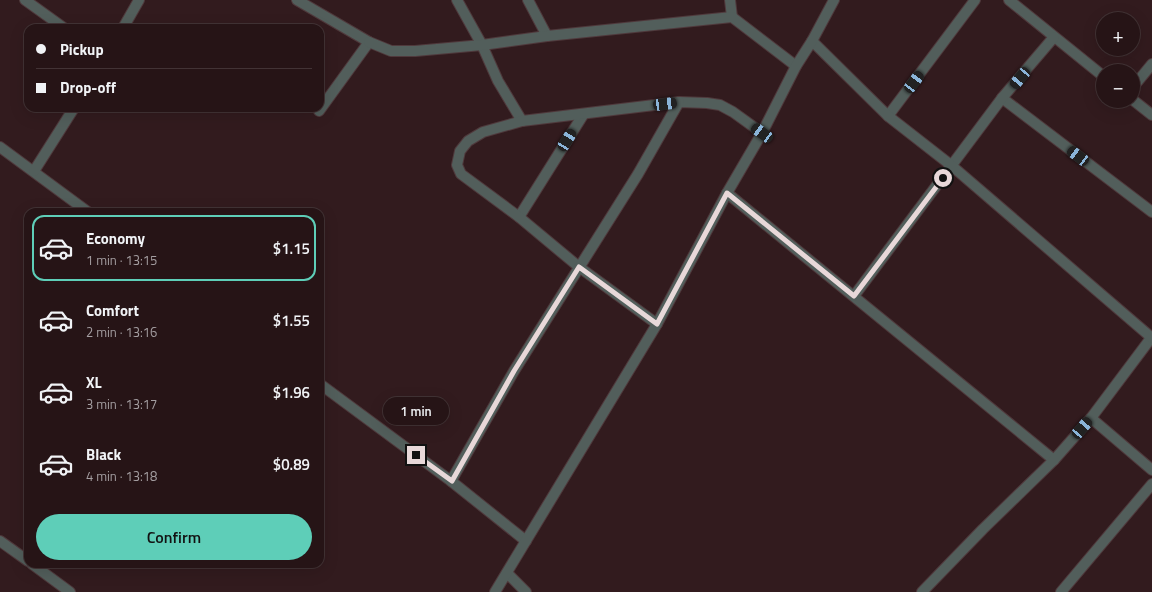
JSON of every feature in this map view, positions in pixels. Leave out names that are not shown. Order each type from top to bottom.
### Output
[{"type":"street","points":[[25,0],[58,24]]},
{"type":"street","points":[[125,24],[139,0]]},
{"type":"street","points":[[297,0],[369,42],[391,51],[415,51],[482,45],[547,36],[732,17],[796,66]]},
{"type":"street","points":[[457,0],[482,45],[498,81],[522,122]]},
{"type":"street","points":[[528,0],[547,36]]},
{"type":"street","points":[[730,0],[732,17]]},
{"type":"street","points":[[495,592],[657,324],[727,193],[762,133],[796,66],[812,41],[834,0]]},
{"type":"street","points":[[888,116],[975,0]]},
{"type":"street","points":[[1010,0],[1096,70]]},
{"type":"street","points":[[854,296],[1002,98],[1054,37]]},
{"type":"street","points":[[812,41],[888,116],[952,166],[1152,338],[1091,418],[1054,460],[983,529],[922,592]]},
{"type":"street","points":[[324,105],[369,42]]},
{"type":"street","points":[[1140,79],[1152,64]]},
{"type":"street","points":[[1002,98],[1152,212]]},
{"type":"street","points":[[657,324],[579,267],[519,217],[461,174],[457,165],[460,151],[468,141],[483,132],[522,122],[679,102],[720,105],[733,112],[762,133]]},
{"type":"street","points":[[452,481],[514,371],[638,174],[679,102]]},
{"type":"street","points":[[1140,106],[1152,115]]},
{"type":"street","points":[[34,171],[71,112]]},
{"type":"street","points":[[519,217],[583,115]]},
{"type":"street","points":[[0,147],[83,208]]},
{"type":"street","points":[[727,193],[1054,460]]},
{"type":"street","points":[[324,387],[452,481],[526,541]]},
{"type":"street","points":[[1091,418],[1152,470]]},
{"type":"street","points":[[1061,592],[1152,484]]},
{"type":"street","points":[[0,540],[24,558]]},
{"type":"street","points":[[37,568],[68,591]]},
{"type":"street","points":[[507,573],[526,592]]},
{"type":"route","points":[[416,455],[452,481],[514,371],[579,267],[657,324],[727,193],[854,296],[943,178]]}]
